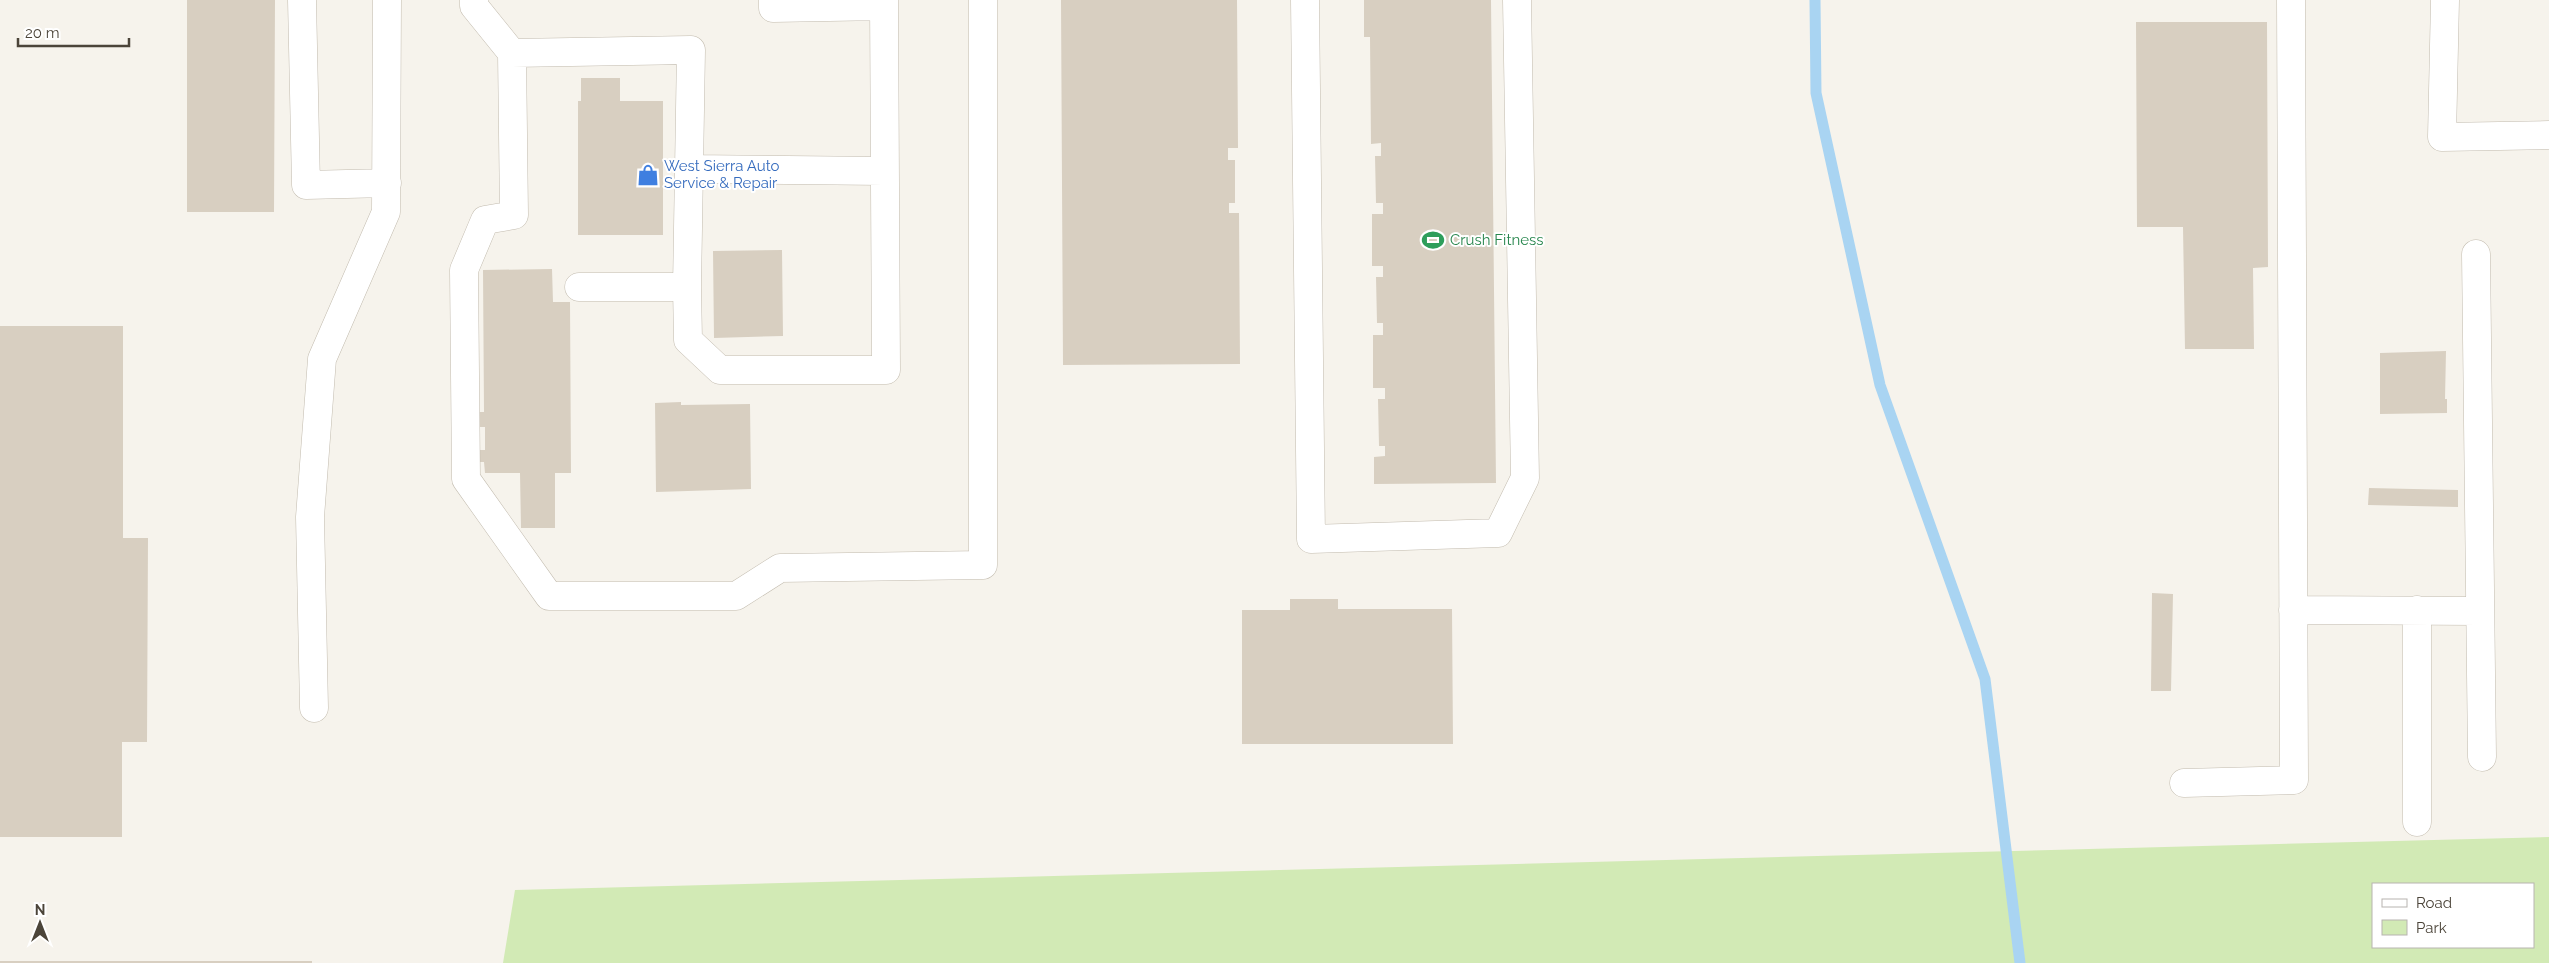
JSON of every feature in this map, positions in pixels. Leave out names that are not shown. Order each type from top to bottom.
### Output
[{"type":"lane","points":[[302,0],[306,185],[387,184]]},
{"type":"lane","points":[[314,708],[310,517],[322,359],[386,212],[387,0]]},
{"type":"lane","points":[[474,0],[474,6],[512,53],[514,215],[485,220],[464,270],[466,479],[550,596],[736,596],[780,568],[983,565],[983,0]]},
{"type":"lane","points":[[512,53],[691,50],[687,287],[688,340],[720,370],[886,370],[884,3],[773,8],[773,0]]},
{"type":"lane","points":[[1305,0],[1310,539],[1498,533],[1525,478],[1517,0]]},
{"type":"lane","points":[[2184,783],[2294,780],[2291,0]]},
{"type":"lane","points":[[2445,0],[2442,137],[2549,135]]},
{"type":"lane","points":[[689,169],[884,171]]},
{"type":"lane","points":[[2476,254],[2482,757]]},
{"type":"lane","points":[[578,286],[687,287]]},
{"type":"lane","points":[[2293,610],[2479,611]]},
{"type":"lane","points":[[2417,610],[2417,822]]},
{"type":"green space","points":[[2549,837],[2549,963],[503,963],[515,890]]},
{"type":"building","points":[[187,0],[275,0],[274,212],[187,212]]},
{"type":"building","points":[[1061,0],[1237,0],[1238,148],[1228,148],[1228,160],[1235,160],[1235,203],[1229,203],[1229,213],[1239,213],[1240,364],[1063,365]]},
{"type":"building","name":"Crush Fitness","points":[[1364,0],[1491,0],[1496,483],[1374,484],[1374,457],[1385,456],[1385,446],[1379,446],[1378,399],[1385,399],[1385,388],[1373,388],[1373,335],[1383,335],[1383,323],[1377,323],[1376,277],[1383,277],[1383,266],[1372,266],[1372,214],[1383,214],[1383,203],[1376,203],[1375,156],[1381,156],[1381,143],[1371,144],[1370,37],[1364,37]]},
{"type":"building","points":[[2136,22],[2267,22],[2268,267],[2253,268],[2254,349],[2185,349],[2183,227],[2137,227]]},
{"type":"building","points":[[581,78],[620,78],[620,101],[663,101],[663,235],[578,235],[578,101],[581,101]]},
{"type":"building","points":[[782,250],[783,336],[714,338],[713,251]]},
{"type":"building","points":[[552,269],[553,302],[570,302],[571,473],[555,473],[555,528],[521,528],[520,473],[485,473],[484,462],[478,462],[478,450],[485,450],[485,427],[480,427],[479,412],[484,412],[483,270]]},
{"type":"building","points":[[0,326],[123,326],[123,538],[148,538],[147,742],[122,742],[122,837],[0,837]]},
{"type":"building","points":[[2446,351],[2445,399],[2447,399],[2447,413],[2380,414],[2380,353]]},
{"type":"building","points":[[681,402],[681,405],[750,404],[751,489],[656,492],[655,403]]},
{"type":"building","points":[[2369,488],[2458,490],[2458,507],[2368,505]]},
{"type":"building","points":[[2152,593],[2173,594],[2171,691],[2151,691]]},
{"type":"building","points":[[1290,599],[1338,599],[1338,609],[1452,609],[1453,744],[1242,744],[1242,610],[1290,610]]},
{"type":"building","points":[[0,961],[312,961],[312,963],[0,963]]},
{"type":"waterway","points":[[1815,0],[1816,93],[1880,385],[1985,679],[2020,963]]},
{"type":"place","name":"West Sierra Auto Service & Repair","points":[[648,175]]},
{"type":"place","name":"Crush Fitness","points":[[1433,240]]}]
